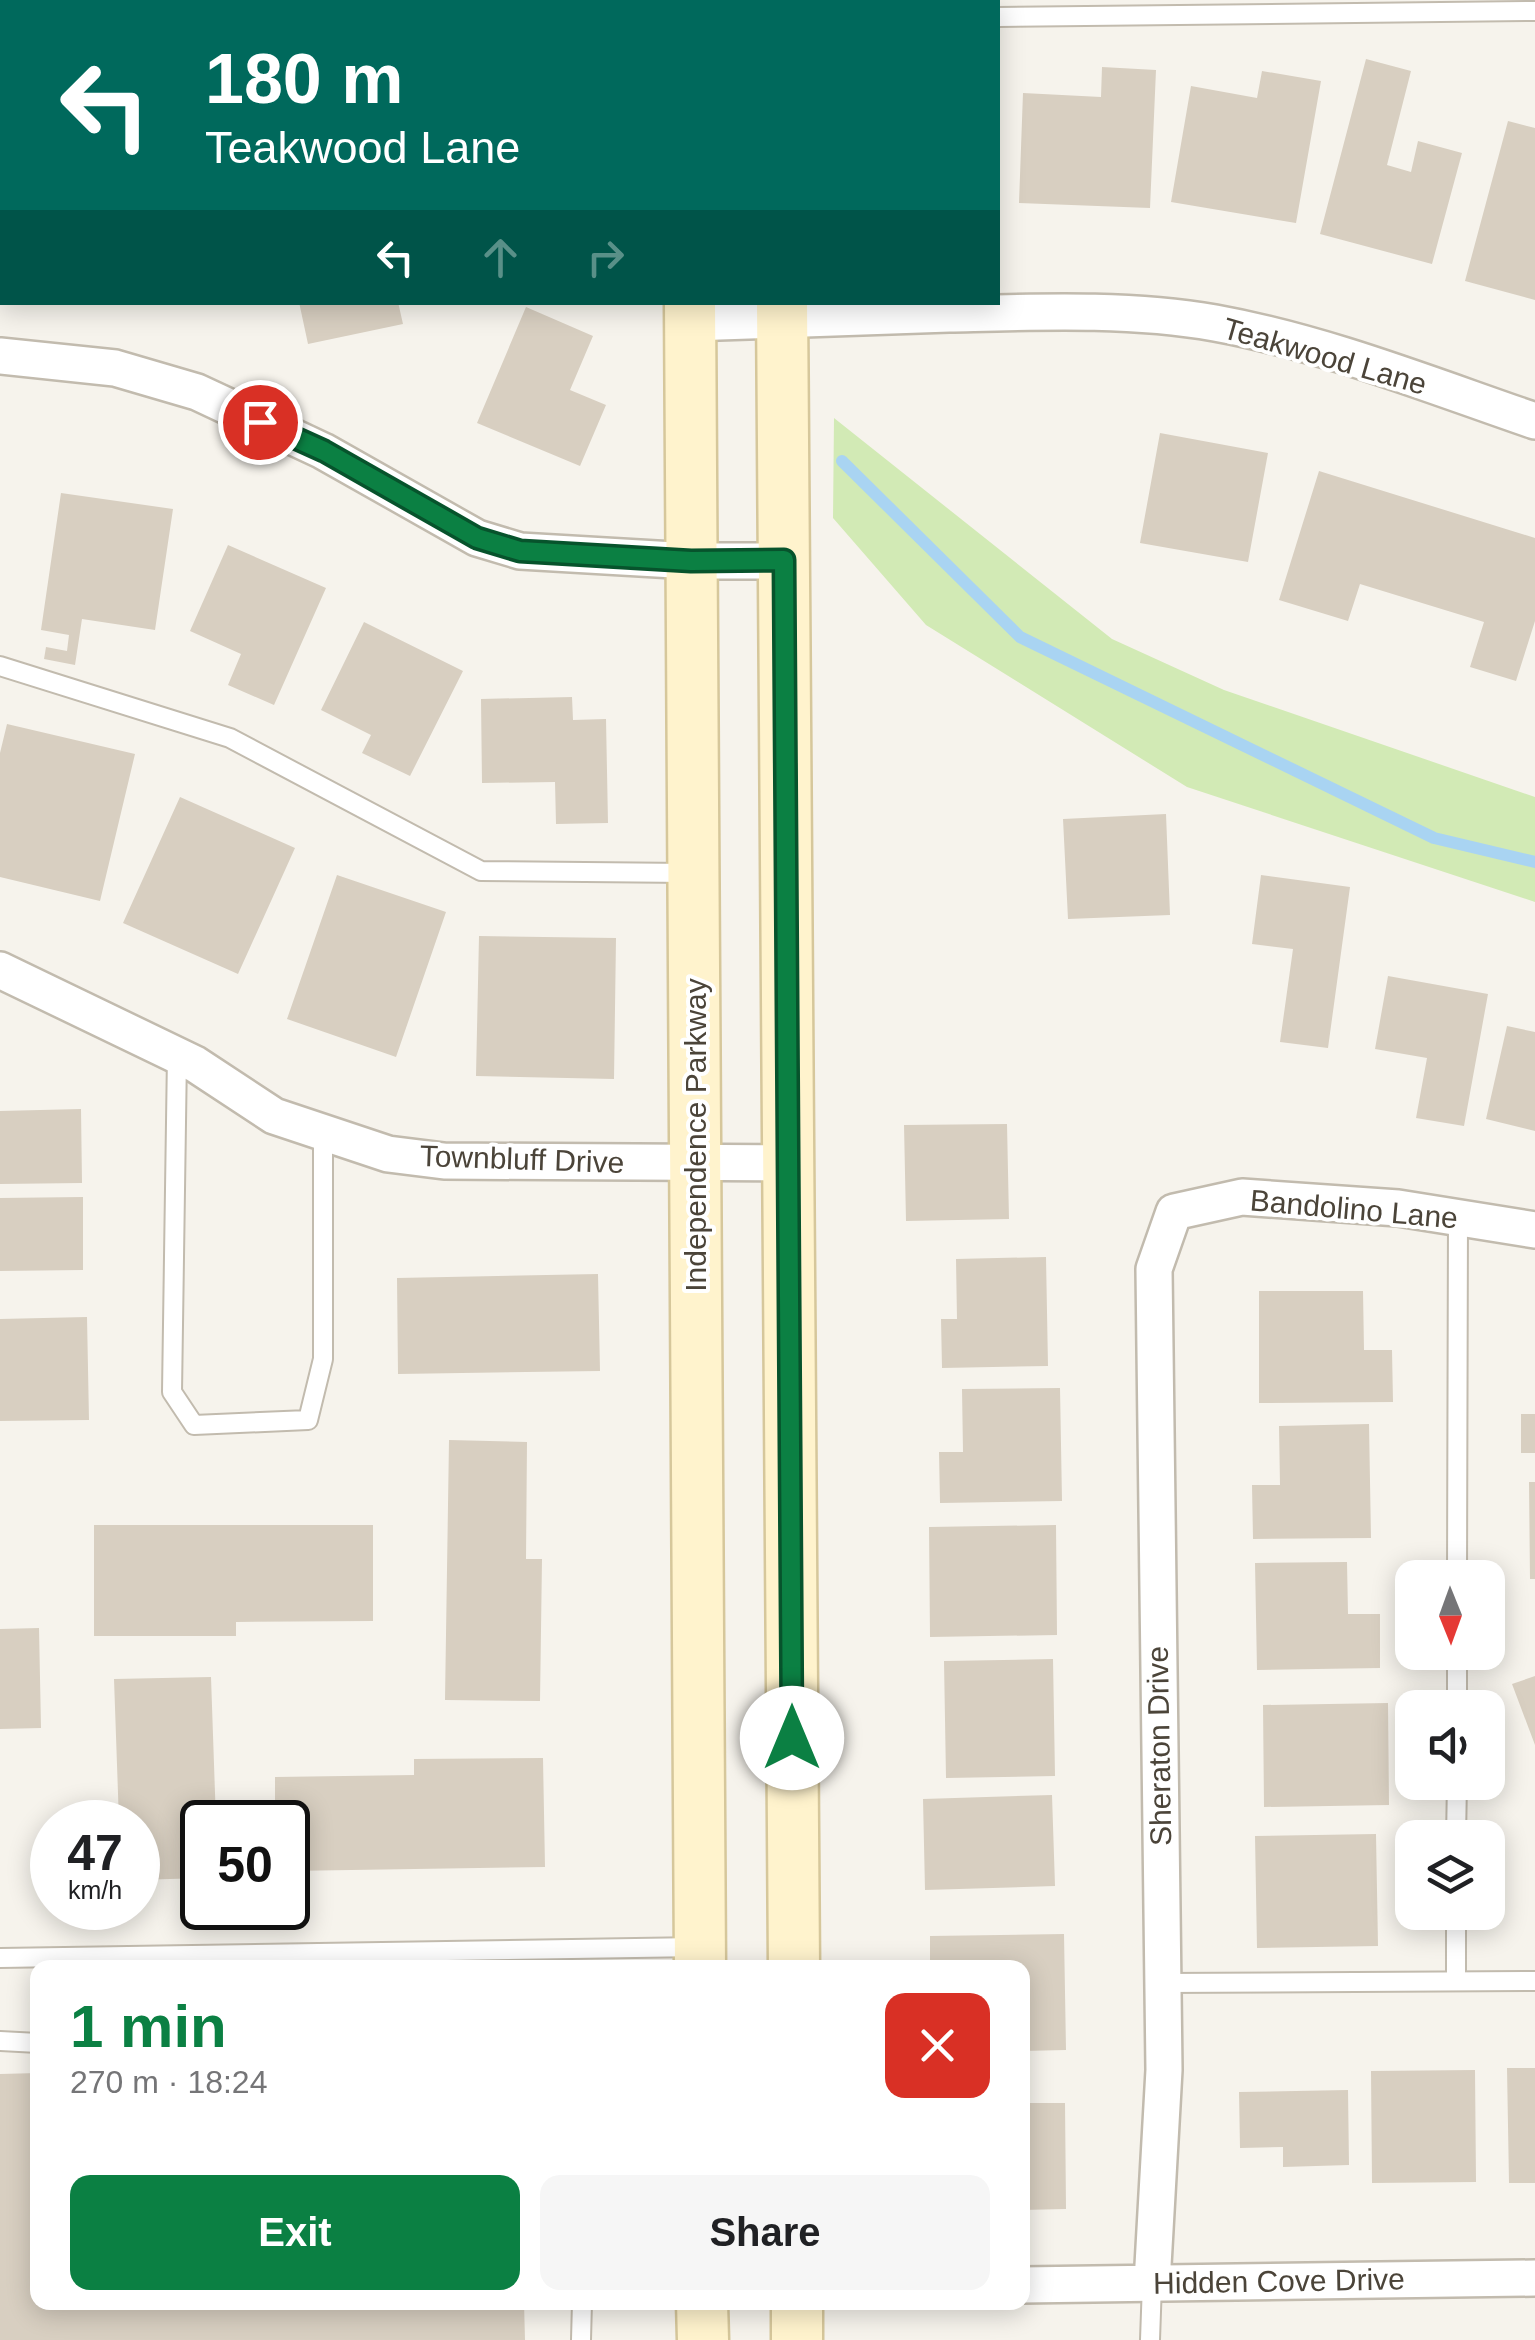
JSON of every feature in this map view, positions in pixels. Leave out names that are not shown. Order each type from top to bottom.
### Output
[{"type":"main road","points":[[782,311],[794,1960]]},
{"type":"main road","name":"Independence Parkway","points":[[690,313],[700,1957]]},
{"type":"main road","points":[[702,2310],[703,2340]]},
{"type":"main road","points":[[797,2310],[797,2340]]},
{"type":"street","name":"Teakwood Lane","points":[[690,313],[1035,312],[1125,314],[1213,323],[1360,361],[1535,421]]},
{"type":"street","points":[[0,356],[115,368],[197,392],[324,451],[477,538],[520,551],[691,561],[784,560]]},
{"type":"street","name":"Townbluff Drive","points":[[0,970],[176,1054],[274,1116],[388,1154],[444,1161],[788,1163]]},
{"type":"street","name":"Bandolino Lane","points":[[1174,1212],[1242,1197],[1398,1208],[1535,1230]]},
{"type":"street","name":"Sheraton Drive","points":[[1152,2282],[1164,2070],[1154,1270],[1174,1212]]},
{"type":"street","name":"Hidden Cove Drive","points":[[1030,2285],[1535,2278]]},
{"type":"lane","points":[[1000,17],[1535,11]]},
{"type":"lane","points":[[0,666],[230,738],[481,870],[694,873]]},
{"type":"lane","points":[[176,1054],[172,1392],[194,1426],[308,1420],[323,1359],[323,1134]]},
{"type":"lane","points":[[1457,1560],[1458,1217]]},
{"type":"lane","points":[[1456,1930],[1456,1981]]},
{"type":"lane","points":[[0,1958],[700,1957]]},
{"type":"lane","points":[[1163,1983],[1535,1980]]},
{"type":"lane","points":[[0,2041],[30,2043]]},
{"type":"lane","points":[[1150,2340],[1152,2282]]},
{"type":"lane","points":[[582,2310],[582,2340]]},
{"type":"green space","points":[[834,418],[1112,639],[1224,690],[1535,797],[1535,902],[1187,787],[926,625],[833,518]]},
{"type":"building","points":[[1366,59],[1411,71],[1387,165],[1411,172],[1418,141],[1462,153],[1432,264],[1320,234]]},
{"type":"building","points":[[1102,67],[1156,70],[1150,208],[1019,203],[1023,93],[1101,97]]},
{"type":"building","points":[[1262,71],[1321,81],[1296,223],[1171,202],[1191,86],[1257,98]]},
{"type":"building","points":[[1508,121],[1535,128],[1535,300],[1465,281]]},
{"type":"building","points":[[300,305],[399,305],[403,324],[308,344]]},
{"type":"building","points":[[526,307],[593,336],[570,390],[606,405],[580,466],[477,423]]},
{"type":"building","points":[[1160,433],[1268,453],[1248,562],[1140,543]]},
{"type":"building","points":[[1319,471],[1535,538],[1535,621],[1516,681],[1470,667],[1484,622],[1360,584],[1348,621],[1279,600]]},
{"type":"building","points":[[61,493],[173,509],[155,630],[82,619],[75,665],[44,659],[46,647],[67,651],[69,635],[41,630]]},
{"type":"building","points":[[228,545],[326,588],[274,705],[228,685],[241,654],[190,631]]},
{"type":"building","points":[[364,622],[463,671],[410,776],[362,753],[371,735],[321,710]]},
{"type":"building","points":[[572,697],[573,720],[606,719],[608,823],[556,824],[555,782],[482,783],[481,699]]},
{"type":"building","points":[[7,724],[135,754],[100,901],[0,877],[0,753]]},
{"type":"building","points":[[180,797],[295,848],[238,974],[123,923]]},
{"type":"building","points":[[1166,814],[1170,915],[1068,919],[1063,819]]},
{"type":"building","points":[[337,875],[446,912],[396,1057],[287,1019]]},
{"type":"building","points":[[1261,875],[1350,887],[1328,1048],[1280,1042],[1293,949],[1252,944]]},
{"type":"building","points":[[479,936],[616,938],[614,1079],[476,1076]]},
{"type":"building","points":[[1388,976],[1488,994],[1464,1126],[1416,1118],[1427,1058],[1375,1049]]},
{"type":"building","points":[[1507,1026],[1535,1032],[1535,1131],[1486,1119]]},
{"type":"building","points":[[81,1109],[82,1183],[0,1184],[0,1111]]},
{"type":"building","points":[[1007,1124],[1009,1219],[906,1221],[904,1125]]},
{"type":"building","points":[[83,1197],[83,1270],[0,1271],[0,1198]]},
{"type":"building","points":[[1046,1257],[1048,1366],[942,1368],[941,1319],[957,1319],[956,1259]]},
{"type":"building","points":[[598,1274],[600,1371],[398,1374],[397,1278]]},
{"type":"building","points":[[1259,1291],[1363,1291],[1364,1350],[1392,1350],[1393,1402],[1259,1403]]},
{"type":"building","points":[[87,1317],[89,1420],[0,1421],[0,1319]]},
{"type":"building","points":[[1060,1388],[1062,1501],[940,1503],[939,1452],[963,1452],[962,1389]]},
{"type":"building","points":[[1521,1414],[1535,1414],[1535,1453],[1521,1453]]},
{"type":"building","points":[[1369,1424],[1371,1538],[1253,1539],[1252,1485],[1280,1485],[1279,1426]]},
{"type":"building","points":[[449,1440],[527,1442],[526,1559],[542,1559],[540,1701],[445,1700]]},
{"type":"building","points":[[1529,1482],[1535,1482],[1535,1579],[1530,1579]]},
{"type":"building","points":[[94,1525],[373,1525],[373,1621],[236,1622],[236,1636],[94,1636]]},
{"type":"building","points":[[1056,1525],[1057,1635],[930,1637],[929,1527]]},
{"type":"building","points":[[1347,1562],[1348,1614],[1380,1614],[1380,1668],[1257,1670],[1255,1563]]},
{"type":"building","points":[[39,1628],[41,1728],[0,1729],[0,1629]]},
{"type":"building","points":[[1053,1659],[1055,1776],[946,1778],[944,1661]]},
{"type":"building","points":[[1535,1676],[1535,1745],[1512,1684]]},
{"type":"building","points":[[211,1677],[215,1800],[180,1800],[180,1879],[160,1879],[160,1800],[118,1800],[114,1679]]},
{"type":"building","points":[[1388,1703],[1389,1805],[1264,1807],[1263,1705]]},
{"type":"building","points":[[543,1758],[545,1867],[310,1871],[310,1800],[275,1800],[275,1777],[414,1775],[414,1759]]},
{"type":"building","points":[[1052,1795],[1055,1886],[925,1890],[923,1799]]},
{"type":"building","points":[[1376,1834],[1378,1946],[1257,1948],[1255,1836]]},
{"type":"building","points":[[1064,1934],[1066,2050],[1030,2051],[1030,1960],[930,1960],[930,1936]]},
{"type":"building","points":[[1507,2068],[1535,2068],[1535,2183],[1509,2183]]},
{"type":"building","points":[[1475,2070],[1476,2182],[1372,2183],[1371,2071]]},
{"type":"building","points":[[30,2073],[30,2310],[524,2310],[525,2340],[0,2340],[0,2074]]},
{"type":"building","points":[[1348,2090],[1349,2165],[1283,2167],[1283,2147],[1240,2148],[1239,2092]]},
{"type":"building","points":[[1030,2103],[1065,2103],[1066,2209],[1030,2210]]},
{"type":"waterway","points":[[842,461],[1020,637],[1434,838],[1535,862]]},
{"type":"route","points":[[260,422],[324,451],[477,538],[520,551],[691,561],[784,560],[792,1738]]}]
